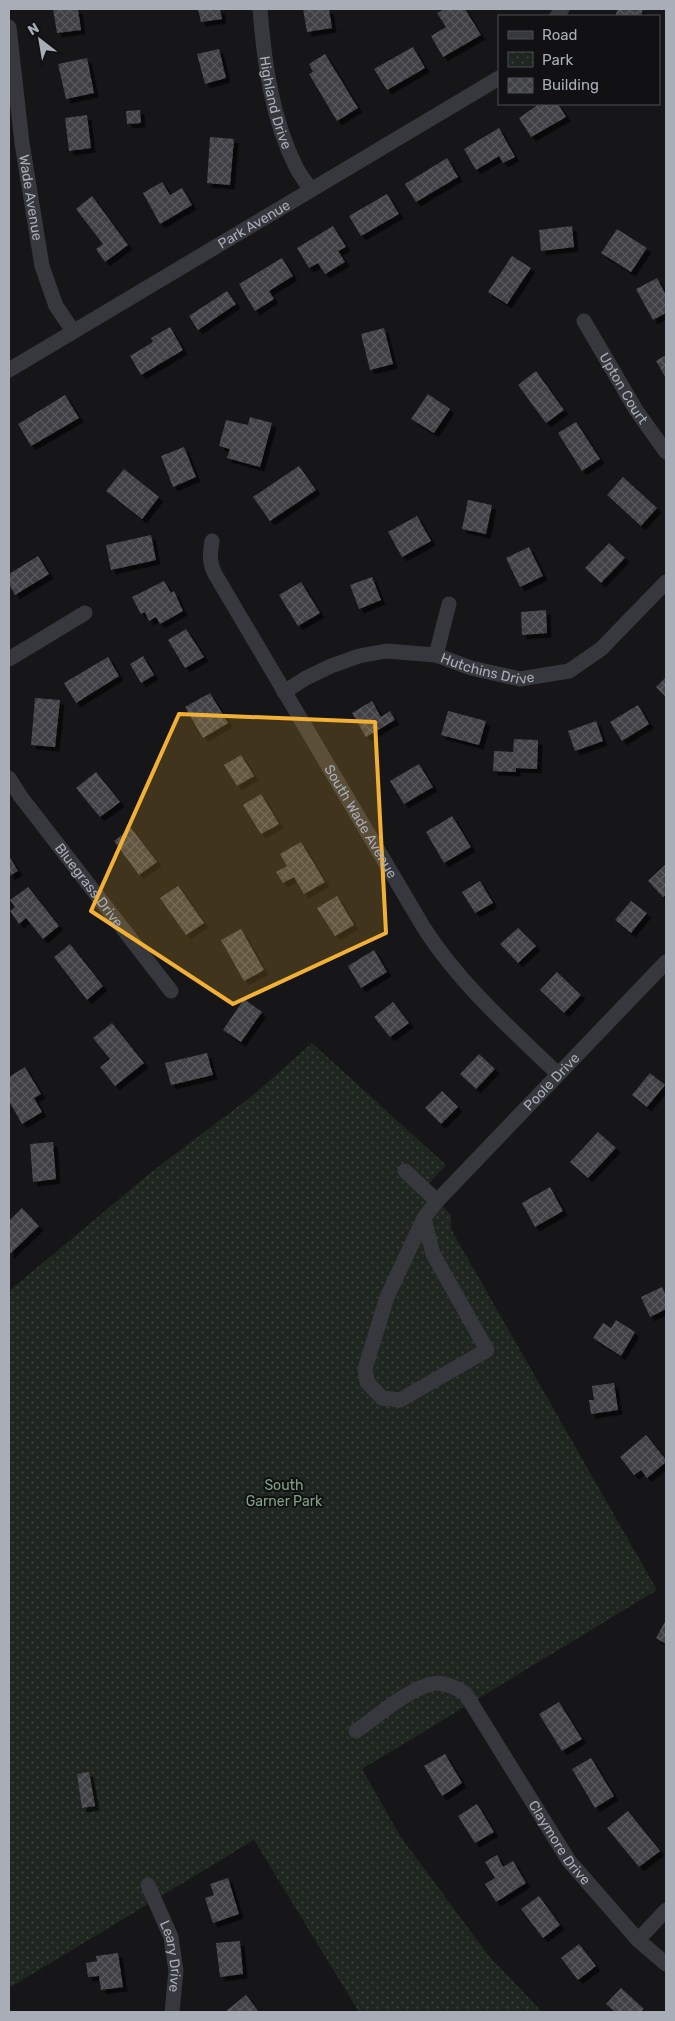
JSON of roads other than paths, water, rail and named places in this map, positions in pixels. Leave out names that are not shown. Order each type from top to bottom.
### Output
[{"type":"street","name":"Highland Drive","points":[[260,9],[263,46],[272,98],[282,133],[296,168],[311,190]]},
{"type":"street","name":"Wade Avenue","points":[[9,28],[15,144],[42,266],[56,306],[73,331]]},
{"type":"street","name":"Park Avenue","points":[[9,370],[498,79]]},
{"type":"street","name":"Upton Court","points":[[584,321],[636,410],[666,452]]},
{"type":"street","name":"South Wade Avenue","points":[[212,540],[210,551],[211,566],[441,955],[501,1020],[558,1074]]},
{"type":"street","name":"Hutchins Drive","points":[[284,692],[306,678],[360,656],[386,651],[436,655],[471,668],[520,680],[569,671],[601,649],[666,582]]},
{"type":"street","points":[[436,655],[449,604]]},
{"type":"street","points":[[9,659],[85,613]]},
{"type":"street","name":"Bluegrass Drive","points":[[9,778],[171,991]]},
{"type":"street","name":"Poole Drive","points":[[424,1218],[433,1254],[487,1350],[400,1400],[382,1398],[367,1382],[365,1368],[387,1297],[424,1218],[437,1201],[666,962]]},
{"type":"street","points":[[405,1171],[437,1201]]},
{"type":"street","name":"Claymore Drive","points":[[356,1731],[415,1691],[433,1683],[455,1686],[464,1692],[569,1861],[638,1940],[666,1964]]},
{"type":"street","name":"Leary Drive","points":[[148,1886],[170,1937],[176,1971],[172,2012]]},
{"type":"street","points":[[638,1940],[666,1910]]},
{"type":"park label","name":"South Garner Park","points":[[284,1494]]}]
